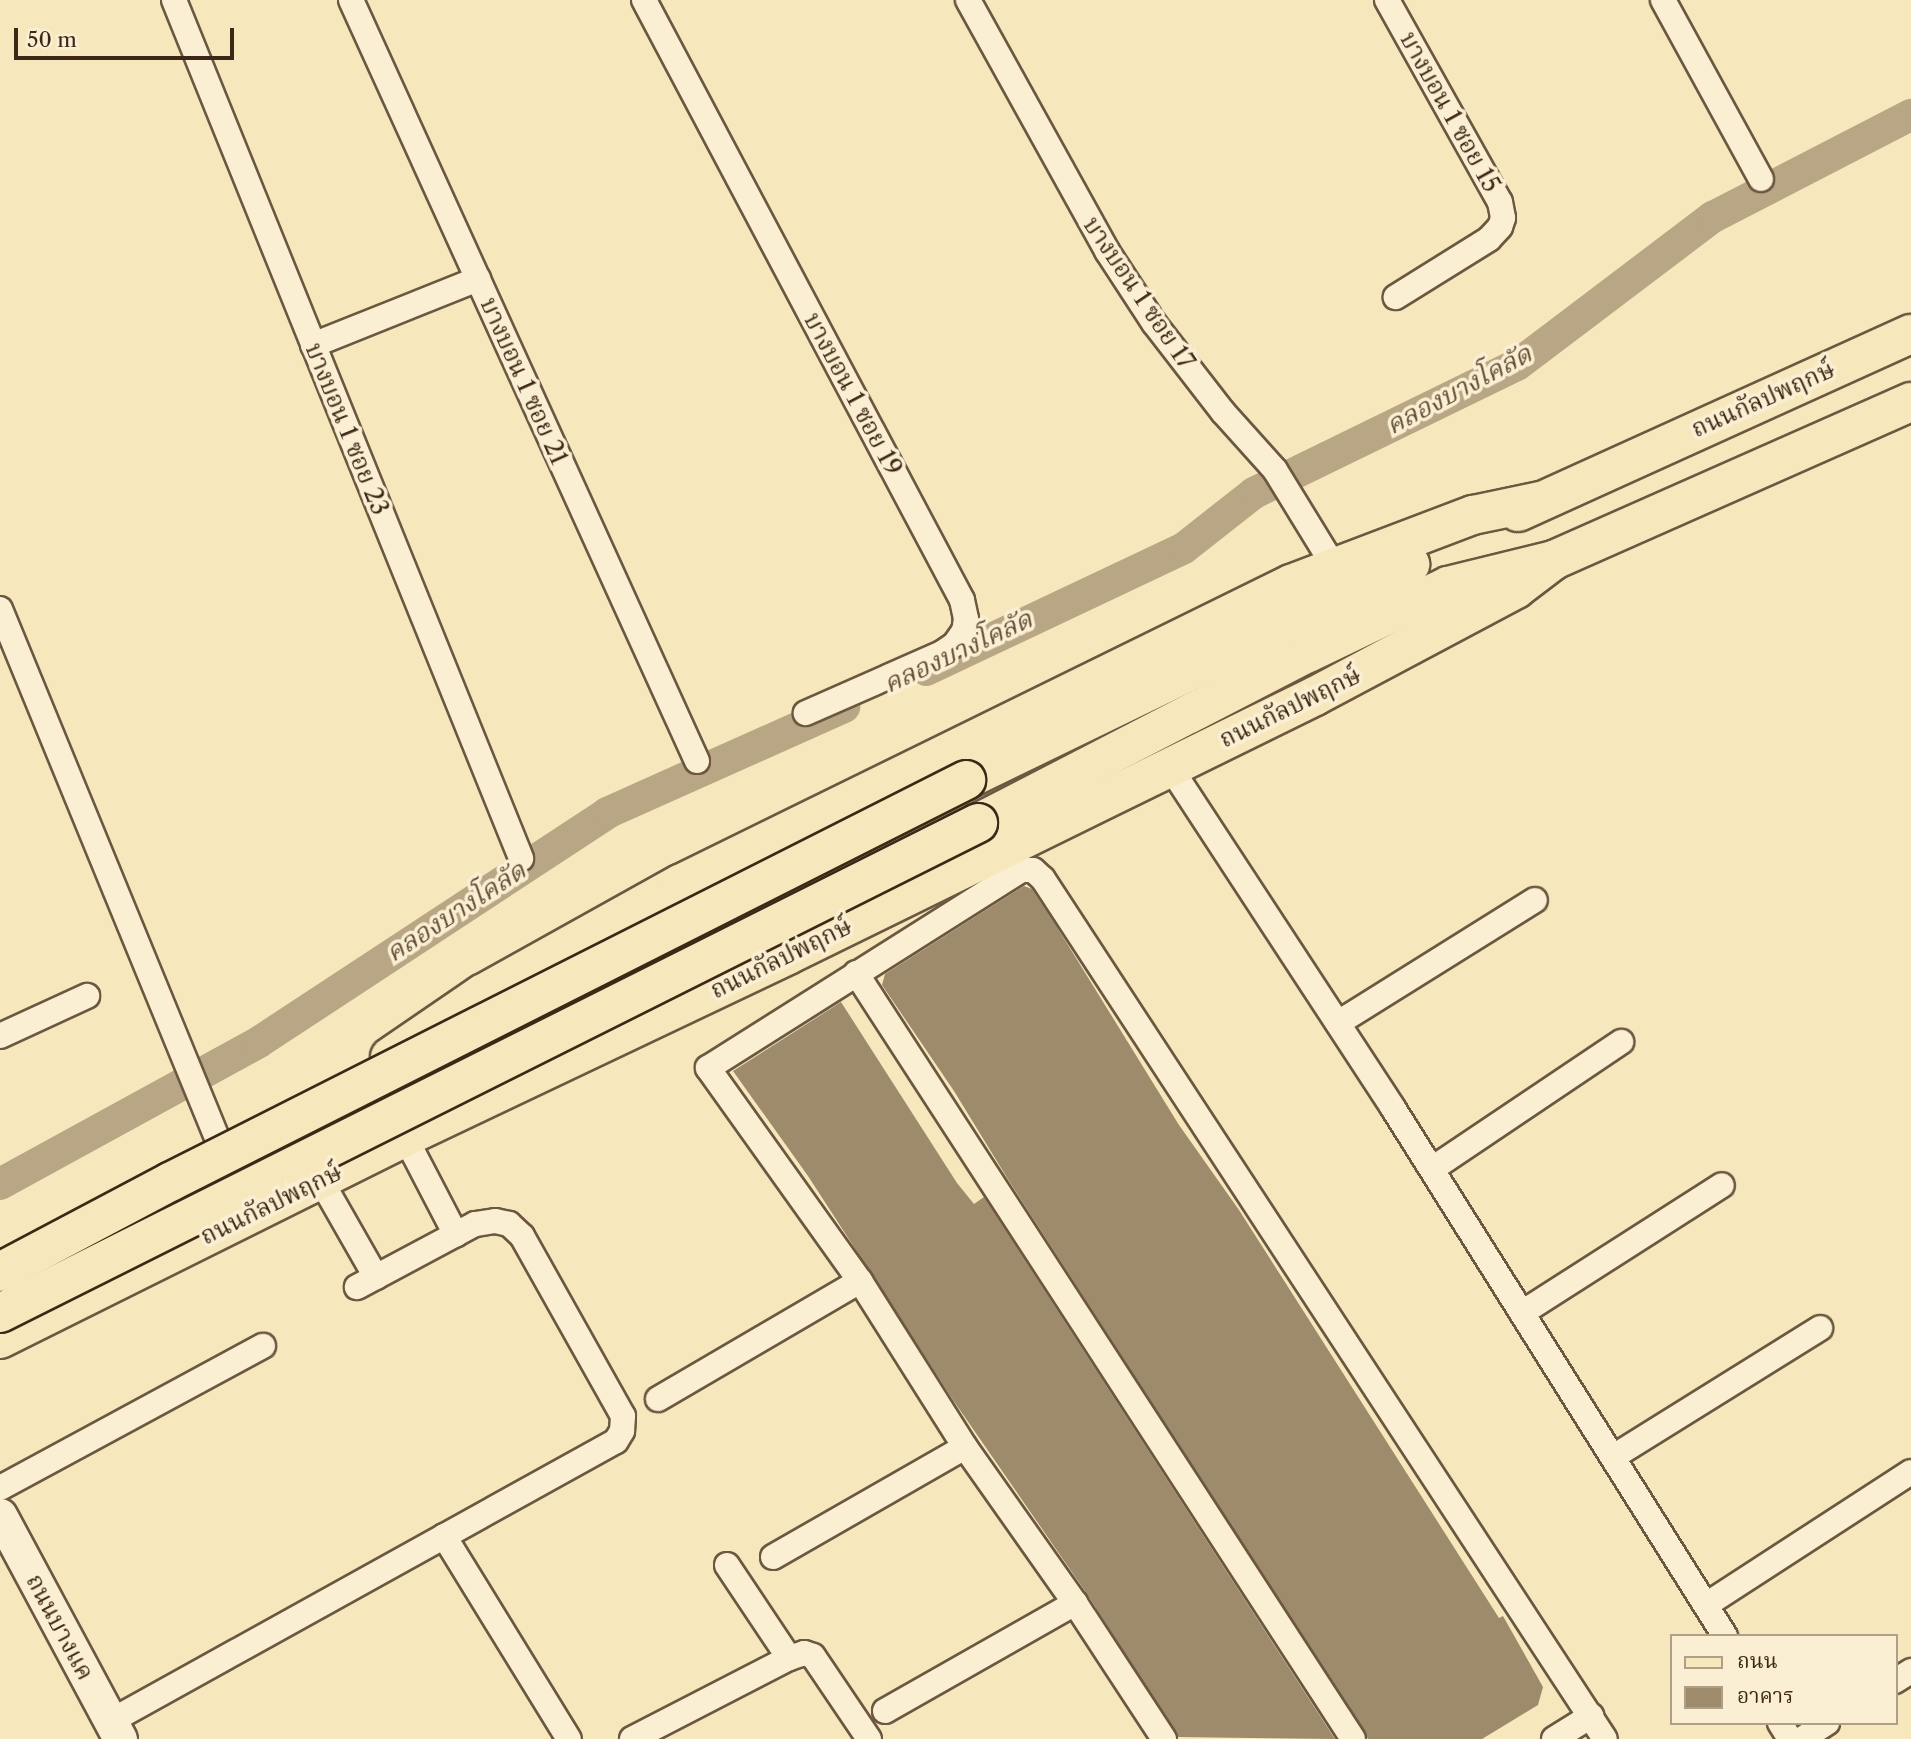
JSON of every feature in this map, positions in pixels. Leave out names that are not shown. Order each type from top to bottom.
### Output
[{"type":"main road","name":"ถนนกัลปพฤกษ์","points":[[0,1272],[170,1182],[966,780],[1540,501],[1911,334]]},
{"type":"main road","name":"ถนนกัลปพฤกษ์","points":[[0,1313],[978,823],[1308,653],[1448,586],[1554,560],[1911,402]]},
{"type":"main road","name":"ถนนกัลปพฤกษ์","points":[[0,1259],[215,1134],[344,1087],[482,994],[680,884],[1291,584],[1473,515],[1540,501]]},
{"type":"main road","name":"ถนนกัลปพฤกษ์","points":[[0,1339],[405,1137],[585,1052],[1419,642],[1516,589],[1554,560]]},
{"type":"main road","points":[[539,962],[532,978],[536,1005],[559,1040],[569,1049],[585,1052]]},
{"type":"main road","name":"ถนนบางแค","points":[[0,1516],[116,1730]]},
{"type":"street","name":"บางบอน 1 ซอย 23","points":[[174,0],[520,858]]},
{"type":"street","name":"บางบอน 1 ซอย 21","points":[[351,0],[697,761]]},
{"type":"street","name":"บางบอน 1 ซอย 19","points":[[644,0],[962,600],[966,619],[964,631],[955,644],[942,653],[806,713]]},
{"type":"street","name":"บางบอน 1 ซอย 17","points":[[968,0],[1107,251],[1154,323],[1223,412],[1275,470],[1335,568]]},
{"type":"street","name":"บางบอน 1 ซอย 15","points":[[1387,0],[1500,202],[1503,218],[1500,227],[1489,240],[1395,297]]},
{"type":"street","points":[[1663,0],[1761,179]]},
{"type":"street","points":[[313,345],[478,279]]},
{"type":"street","points":[[0,609],[10,661],[215,1134]]},
{"type":"street","points":[[1170,766],[1432,1169],[1724,1634]]},
{"type":"street","points":[[1164,1739],[1075,1603],[965,1447],[860,1281],[708,1068],[1010,874],[1032,870],[1043,879],[1605,1739]]},
{"type":"street","points":[[1338,1023],[1535,900]]},
{"type":"street","points":[[856,973],[1353,1739]]},
{"type":"street","points":[[0,1036],[87,996]]},
{"type":"street","points":[[1432,1169],[1621,1042]]},
{"type":"street","points":[[405,1137],[456,1235]]},
{"type":"street","points":[[116,1730],[444,1536],[616,1441],[622,1431],[622,1416],[522,1236],[509,1224],[495,1221],[475,1224],[367,1282],[320,1179]]},
{"type":"street","points":[[1522,1313],[1722,1185]]},
{"type":"street","points":[[658,1399],[860,1281]]},
{"type":"street","points":[[1613,1457],[1820,1328]]},
{"type":"street","points":[[0,1488],[262,1346]]},
{"type":"street","points":[[773,1557],[965,1447]]},
{"type":"street","points":[[1706,1605],[1911,1472]]},
{"type":"street","points":[[444,1536],[569,1739]]},
{"type":"street","points":[[727,1565],[789,1658]]},
{"type":"street","points":[[885,1711],[1075,1603]]},
{"type":"street","points":[[632,1739],[789,1658],[804,1653],[813,1656],[869,1739]]},
{"type":"street","points":[[1554,1739],[1591,1716]]},
{"type":"street","points":[[1802,1739],[1824,1725]]},
{"type":"building","points":[[1024,886],[1032,889],[1055,924],[1179,1125],[1239,1210],[1499,1618],[1503,1616],[1543,1687],[1538,1705],[1482,1739],[1368,1739],[1009,1181],[954,1091],[882,985],[885,974]]},
{"type":"building","points":[[841,1002],[957,1183],[974,1204],[984,1197],[1335,1739],[1178,1737],[1087,1594],[953,1400],[808,1176],[733,1071]]},
{"type":"waterway","name":"คลองบางโคลัด","points":[[926,670],[1184,548],[1254,493],[1517,365],[1713,217],[1911,115]]},
{"type":"waterway","name":"คลองบางโคลัด","points":[[0,1184],[259,1042],[607,813],[844,707]]}]
